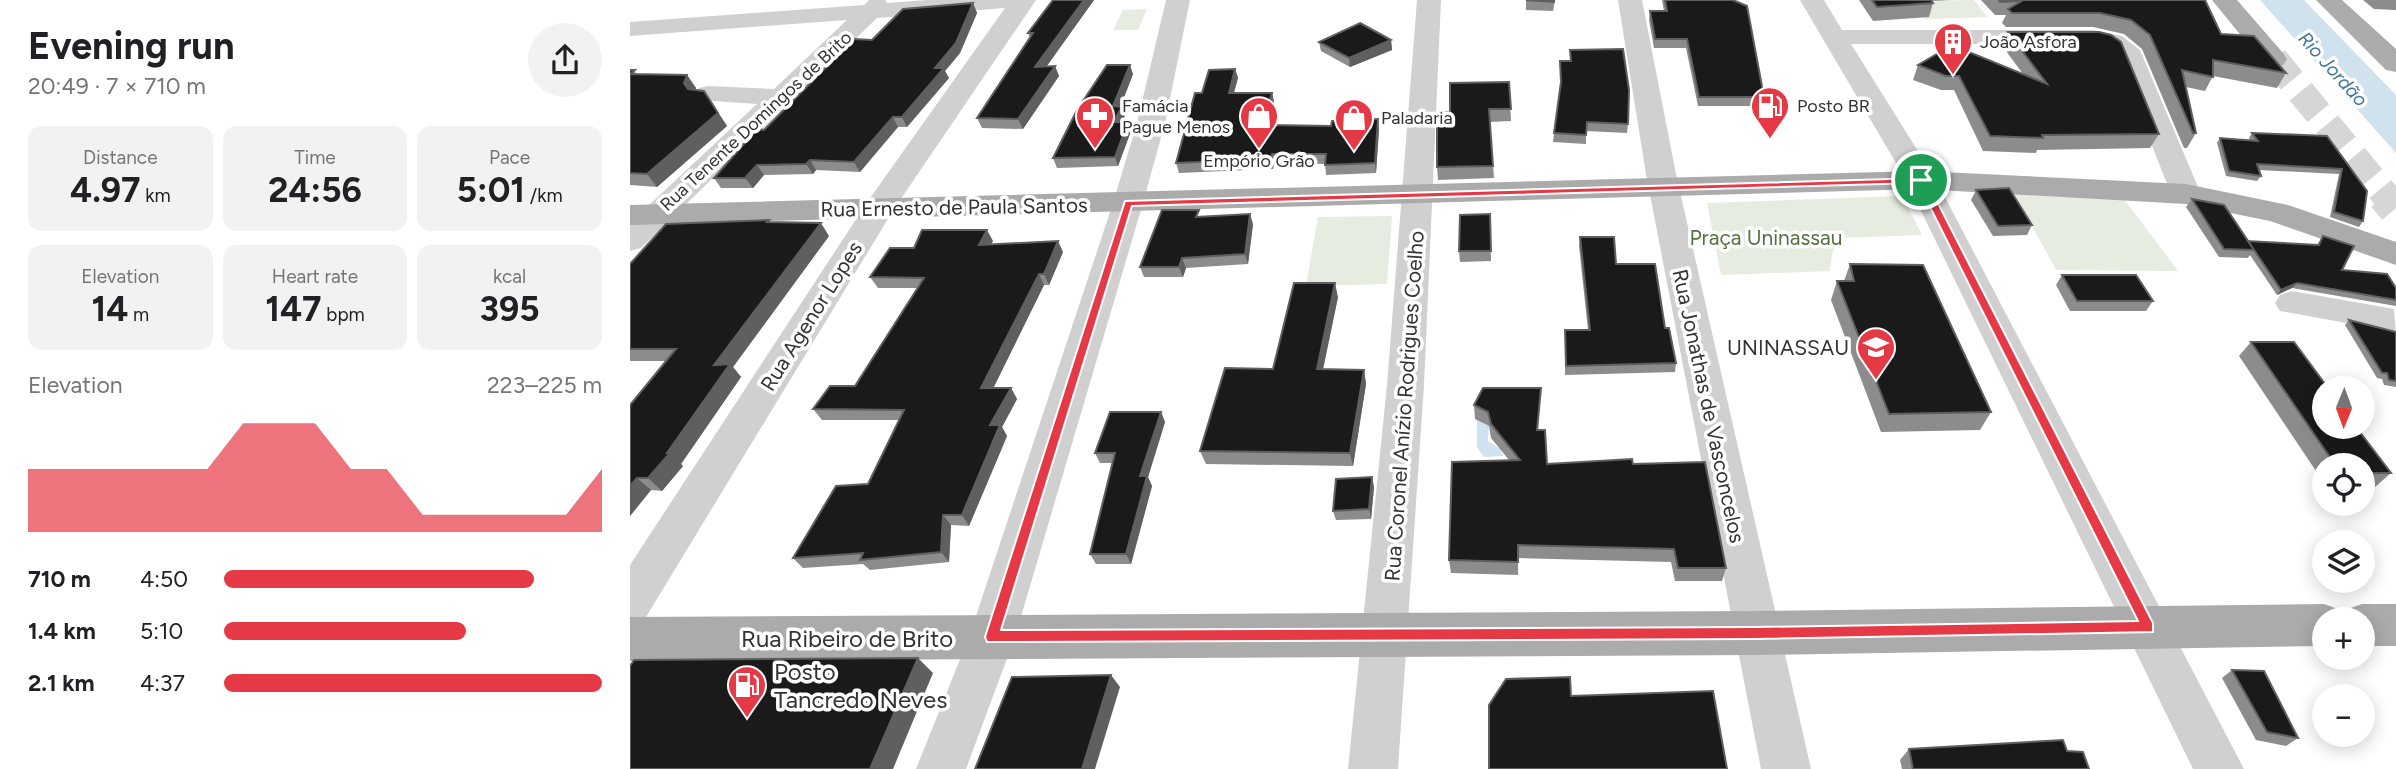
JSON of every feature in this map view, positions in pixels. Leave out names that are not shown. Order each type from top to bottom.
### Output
[{"type":"main road","points":[[2224,0],[2274,60]]},
{"type":"main road","points":[[2328,0],[2396,64]]},
{"type":"main road","name":"Rua Ernesto de Paula Santos","points":[[643,215],[1921,180],[2186,194],[2277,212],[2396,254]]},
{"type":"main road","name":"Rua Ribeiro de Brito","points":[[630,639],[1756,633],[2312,625]]},
{"type":"main road","points":[[2375,625],[2396,625]]},
{"type":"street","points":[[634,32],[673,0]]},
{"type":"street","points":[[634,32],[876,6],[1024,0]]},
{"type":"street","name":"Rua Agenor Lopes","points":[[630,603],[879,208],[1024,0]]},
{"type":"street","points":[[941,769],[992,637],[1128,203],[1151,122],[1178,0]]},
{"type":"street","name":"Rua Coronel Anízio Rodrigues Coelho","points":[[1374,769],[1387,636],[1419,194],[1429,0]]},
{"type":"street","name":"Rua Jonathas de Vasconcelos","points":[[1630,0],[1664,188],[1786,769]]},
{"type":"street","points":[[1812,0],[1921,180],[2219,769]]},
{"type":"street","name":"Rua Tenente Domingos de Brito","points":[[630,241],[643,215],[782,97],[876,6]]},
{"type":"street","points":[[1836,37],[2094,37],[2121,45],[2127,50],[2186,194]]},
{"type":"street","points":[[708,93],[782,97]]},
{"type":"street","points":[[2292,303],[2382,317],[2396,324]]},
{"type":"green space","points":[[1974,0],[1987,17],[1924,19],[1912,1]]},
{"type":"green space","points":[[1147,9],[1138,30],[1113,30],[1123,10]]},
{"type":"green space","points":[[2118,191],[2178,271],[2056,270],[2014,193]]},
{"type":"green space","name":"Praça Uninassau","points":[[1902,196],[1922,235],[1840,238],[1832,253],[1830,271],[1721,275],[1707,203]]},
{"type":"green space","points":[[1392,216],[1387,284],[1306,286],[1318,217]]},
{"type":"water","name":"Rio Jordão","points":[[2260,0],[2304,0],[2396,95],[2396,153]]},
{"type":"water","points":[[1477,420],[1489,426],[1488,441],[1500,449],[1503,456],[1484,457],[1477,447]]},
{"type":"building","points":[[1053,0],[1084,0],[1035,67],[1055,66],[1018,119],[977,118],[1033,33],[1028,33]]},
{"type":"building","points":[[1665,0],[1733,0],[1747,6],[1764,97],[1699,97],[1687,39],[1655,39],[1650,11],[1667,11]]},
{"type":"building","points":[[1872,0],[1931,0],[1933,3],[1877,7]]},
{"type":"building","points":[[1999,0],[2205,0],[2221,34],[2254,36],[2286,73],[2213,60],[2213,77],[2182,70],[2196,133],[2193,133],[2150,35],[2131,20],[2100,13],[2012,13],[2008,9],[2022,1]]},
{"type":"building","points":[[973,3],[956,43],[935,68],[944,68],[902,117],[893,117],[854,162],[810,160],[806,164],[757,165],[745,178],[714,178],[757,129],[764,130],[854,39],[872,40],[903,9]]},
{"type":"building","points":[[1360,23],[1391,40],[1349,58],[1319,42]]},
{"type":"building","points":[[2008,32],[2099,32],[2111,35],[2121,42],[2159,134],[2042,135],[2043,138],[1990,136],[1959,76],[1946,76],[1918,65],[1952,45],[2047,84]]},
{"type":"building","points":[[1623,49],[1629,90],[1628,124],[1587,122],[1586,135],[1554,133],[1561,82],[1560,61],[1571,61],[1570,50]]},
{"type":"building","points":[[1107,65],[1130,65],[1113,106],[1122,107],[1113,122],[1128,122],[1115,157],[1053,158],[1077,110]]},
{"type":"building","points":[[1235,69],[1229,93],[1272,93],[1263,123],[1267,123],[1266,125],[1331,126],[1332,121],[1378,119],[1375,163],[1325,165],[1326,154],[1272,154],[1271,159],[1176,163],[1195,93],[1202,93],[1209,70]]},
{"type":"building","points":[[630,70],[635,70],[631,74],[687,75],[684,83],[688,89],[704,91],[718,113],[647,174],[630,173]]},
{"type":"building","points":[[1509,82],[1511,109],[1489,109],[1493,166],[1437,167],[1437,113],[1450,112],[1450,83]]},
{"type":"building","points":[[2252,133],[2327,136],[2367,191],[2363,221],[2334,212],[2342,169],[2257,164],[2261,176],[2229,171],[2220,138],[2258,141]]},
{"type":"building","points":[[2009,188],[2032,225],[1998,226],[1976,190]]},
{"type":"building","points":[[2192,199],[2224,205],[2254,250],[2224,249]]},
{"type":"building","points":[[1162,210],[1199,210],[1196,217],[1250,214],[1245,254],[1182,258],[1179,267],[1140,267]]},
{"type":"building","points":[[1490,214],[1491,251],[1459,251],[1460,215]]},
{"type":"building","points":[[769,220],[767,222],[821,223],[714,365],[730,364],[667,453],[670,453],[648,478],[637,478],[630,486],[630,405],[676,349],[630,349],[630,264],[666,224]]},
{"type":"building","points":[[922,230],[987,230],[979,245],[1058,241],[1044,274],[1039,274],[981,388],[1011,388],[990,425],[1000,425],[962,515],[943,515],[941,552],[860,560],[863,553],[793,558],[836,486],[868,484],[904,410],[813,409],[830,386],[855,386],[924,278],[870,277],[890,248],[914,248]]},
{"type":"building","points":[[2323,236],[2354,246],[2342,270],[2387,274],[2396,288],[2396,300],[2297,283],[2281,290],[2248,241],[2319,245]]},
{"type":"building","points":[[1580,237],[1614,237],[1616,264],[1655,264],[1665,328],[1669,328],[1676,363],[1566,366],[1565,330],[1590,330]]},
{"type":"building","points":[[1850,264],[1923,265],[1991,412],[1889,414],[1837,281],[1854,281]]},
{"type":"building","points":[[2062,275],[2136,275],[2153,301],[2077,301]]},
{"type":"building","points":[[1294,283],[1335,283],[1317,369],[1364,370],[1350,453],[1200,451],[1225,368],[1273,369]]},
{"type":"building","points":[[2349,320],[2396,332],[2396,381],[2389,380],[2387,373],[2382,373]]},
{"type":"building","points":[[2251,342],[2294,342],[2319,376],[2312,376],[2312,431]]},
{"type":"building","points":[[1483,388],[1541,388],[1537,430],[1545,430],[1547,464],[1632,459],[1633,464],[1705,462],[1726,568],[1678,568],[1674,549],[1518,545],[1518,562],[1449,560],[1452,462],[1520,460],[1491,424],[1488,412],[1474,405]]},
{"type":"building","points":[[1110,412],[1161,412],[1140,476],[1147,476],[1126,554],[1090,554],[1115,453],[1095,453]]},
{"type":"building","points":[[2317,439],[2365,439],[2391,473],[2375,473],[2375,453],[2327,453]]},
{"type":"building","points":[[1372,477],[1369,509],[1333,511],[1336,479]]},
{"type":"building","points":[[918,658],[870,769],[630,769],[630,666],[634,660]]},
{"type":"building","points":[[2232,670],[2264,671],[2298,738],[2267,732]]},
{"type":"building","points":[[1111,675],[1082,769],[975,769],[1012,677]]},
{"type":"building","points":[[1570,677],[1571,696],[1713,691],[1727,769],[1489,769],[1489,705],[1506,679]]},
{"type":"building","points":[[2063,740],[2067,751],[2083,752],[2089,769],[1913,769],[1909,749]]},
{"type":"tunnel","points":[[2274,59],[2386,196]]},
{"type":"tunnel","points":[[2385,195],[2396,208]]},
{"type":"place","name":"João Asfora","points":[[1953,76]]},
{"type":"place","name":"Posto BR","points":[[1770,140]]},
{"type":"place","name":"Famácia Pague Menos","points":[[1095,150]]},
{"type":"place","name":"Empório Grão","points":[[1259,150]]},
{"type":"place","name":"Paladaria","points":[[1354,152]]},
{"type":"place","name":"UNINASSAU","points":[[1876,381]]},
{"type":"place","name":"Posto Tancredo Neves","points":[[747,719]]},
{"type":"route","points":[[1921,180],[2148,627],[1756,633],[992,637],[1128,203],[1921,180]]}]
